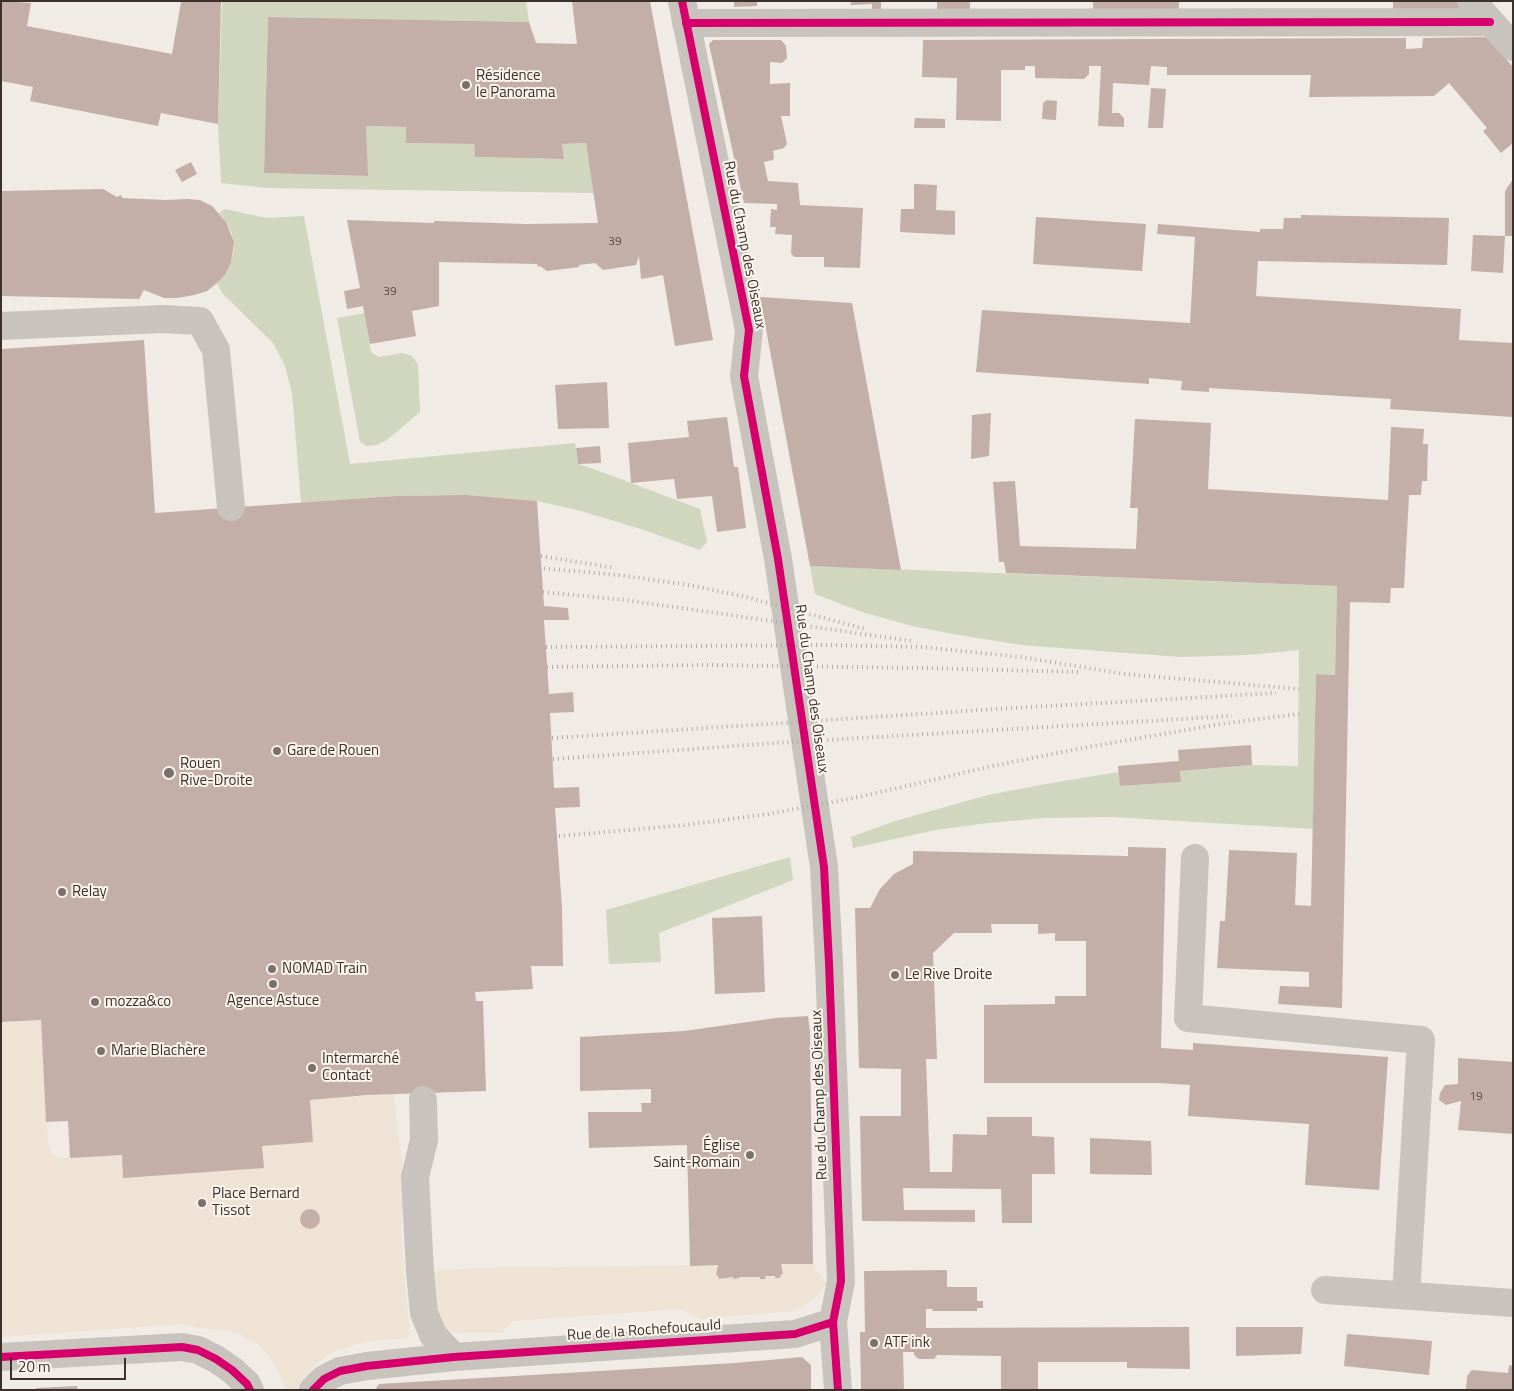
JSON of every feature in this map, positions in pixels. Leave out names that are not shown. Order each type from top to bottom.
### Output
[{"type":"street","points":[[1472,1],[1513,47]]},
{"type":"street","points":[[684,12],[1490,22]]},
{"type":"street","name":"Rue du Champ des Oiseaux","points":[[684,12],[749,330],[744,376],[778,559],[824,867],[841,1281],[833,1322],[838,1390]]},
{"type":"street","points":[[1,326],[162,319],[200,321],[216,350],[231,507]]},
{"type":"street","points":[[1195,858],[1188,1018],[1420,1040],[1406,1295]]},
{"type":"street","points":[[423,1100],[424,1140],[415,1177],[424,1313],[433,1335],[454,1357]]},
{"type":"street","points":[[1325,1290],[1513,1303]]},
{"type":"street","name":"Rue de la Rochefoucauld","points":[[454,1357],[795,1334],[833,1322]]},
{"type":"street","points":[[1,1357],[182,1347],[198,1350],[216,1359],[232,1370],[247,1384],[250,1390]]},
{"type":"street","points":[[313,1390],[324,1379],[340,1371],[367,1366],[454,1357]]},
{"type":"green space","points":[[222,1],[526,1],[529,22],[268,17],[264,173],[367,176],[366,126],[406,127],[406,143],[474,144],[475,157],[564,159],[562,144],[586,143],[594,193],[268,188],[221,183],[218,124]]},
{"type":"green space","points":[[225,209],[266,218],[304,216],[350,464],[575,443],[578,464],[700,509],[707,542],[700,550],[641,529],[581,511],[537,501],[467,495],[395,496],[301,503],[292,392],[284,364],[273,343],[222,293],[217,283],[225,275],[231,263],[234,248],[232,234],[219,213]]},
{"type":"green space","points":[[365,313],[371,352],[379,357],[402,353],[412,356],[418,364],[420,412],[387,440],[377,445],[366,446],[360,442],[337,318]]},
{"type":"green space","points":[[810,566],[1337,586],[1335,675],[1316,674],[1313,829],[1112,817],[1044,818],[936,830],[853,848],[851,837],[892,822],[988,795],[1046,784],[1119,772],[1121,786],[1181,782],[1180,771],[1252,765],[1298,766],[1299,650],[1248,655],[1180,657],[1021,645],[959,635],[912,626],[862,612],[815,594]]},
{"type":"green space","points":[[790,857],[793,880],[659,933],[661,962],[609,964],[606,910]]},
{"type":"shaded area","name":"Place Bernard Tissot","points":[[41,1020],[48,1141],[51,1153],[57,1158],[313,1142],[310,1100],[394,1094],[402,1167],[401,1233],[410,1338],[368,1341],[332,1352],[309,1371],[296,1390],[287,1390],[275,1365],[266,1352],[256,1343],[227,1330],[197,1328],[182,1324],[1,1337],[1,1022]],"holes":[[[310,1209],[318,1212],[320,1216],[319,1224],[312,1229],[304,1227],[300,1220],[302,1212]]]},
{"type":"shaded area","points":[[781,1264],[813,1264],[827,1284],[816,1297],[793,1311],[700,1319],[681,1309],[513,1321],[502,1333],[459,1333],[446,1330],[433,1312],[429,1271],[478,1268],[718,1265],[719,1279],[760,1277],[760,1279],[766,1279],[765,1276],[780,1278],[783,1274]]},
{"type":"building","points":[[1,1],[31,3],[27,26],[172,54],[181,2],[221,2],[218,124],[161,113],[158,126],[30,101],[33,87],[1,81]]},
{"type":"building","name":"Résidence le Panorama","points":[[572,1],[650,1],[713,340],[675,346],[663,275],[641,279],[639,256],[636,265],[603,270],[595,263],[547,271],[540,266],[538,267],[537,264],[439,262],[439,306],[412,311],[416,336],[370,344],[363,306],[347,309],[344,291],[360,288],[347,220],[434,223],[434,221],[526,224],[598,223],[586,143],[562,144],[564,159],[475,157],[474,144],[406,143],[406,127],[366,126],[368,176],[264,173],[268,17],[529,22],[536,43],[577,44]]},
{"type":"building","points":[[734,1],[757,1],[757,6],[734,7]]},
{"type":"building","points":[[851,1],[881,2],[881,20],[872,20],[872,4],[851,5]]},
{"type":"building","points":[[937,1],[970,1],[970,19],[937,19]]},
{"type":"building","points":[[1093,1],[1179,1],[1179,18],[1093,19]]},
{"type":"building","points":[[1393,1],[1456,1],[1460,6],[1455,16],[1393,17]]},
{"type":"building","points":[[1487,37],[1513,67],[1513,143],[1501,153],[1483,131],[1487,128],[1449,83],[1434,96],[1309,97],[1311,75],[1167,75],[1167,67],[1151,66],[1149,85],[1113,83],[1112,113],[1119,113],[1124,118],[1124,127],[1098,126],[1101,66],[1089,66],[1089,74],[1084,79],[1035,78],[1035,66],[1025,66],[1025,70],[1001,70],[1001,121],[956,120],[957,78],[922,77],[923,40],[1406,38],[1406,49],[1422,48],[1423,38]]},
{"type":"building","points":[[713,40],[781,40],[786,46],[787,58],[782,63],[770,62],[770,84],[790,83],[790,116],[781,116],[787,144],[784,148],[773,151],[773,160],[764,162],[768,181],[798,183],[800,205],[863,208],[860,268],[824,267],[824,257],[794,257],[791,253],[792,235],[775,234],[776,227],[770,227],[771,209],[777,210],[777,204],[744,203],[709,44]]},
{"type":"building","points":[[1151,88],[1166,89],[1163,128],[1148,128]]},
{"type":"building","points":[[1047,100],[1057,101],[1056,120],[1042,119],[1043,103]]},
{"type":"building","points":[[915,118],[945,119],[945,128],[914,128]]},
{"type":"building","points":[[191,162],[197,174],[182,182],[175,170]]},
{"type":"building","points":[[1513,179],[1513,236],[1505,236],[1505,191]]},
{"type":"building","points":[[914,184],[937,185],[936,210],[955,211],[955,235],[900,232],[901,209],[914,209]]},
{"type":"building","points":[[103,189],[117,197],[121,195],[122,198],[200,200],[212,206],[226,222],[234,242],[231,263],[225,275],[207,291],[178,298],[164,298],[144,290],[139,299],[1,296],[1,191]]},
{"type":"building","points":[[1301,215],[1449,218],[1447,265],[1258,261],[1256,296],[1461,309],[1459,340],[1513,343],[1513,417],[1390,409],[1391,399],[1209,388],[1209,392],[1181,390],[1182,381],[1149,378],[1149,384],[976,372],[982,310],[1190,323],[1195,237],[1157,234],[1158,224],[1260,232],[1260,229],[1283,229],[1284,218],[1301,218]]},
{"type":"building","points":[[1036,217],[1146,224],[1142,271],[1033,264]]},
{"type":"building","points":[[1473,235],[1505,236],[1503,273],[1471,271]]},
{"type":"building","points":[[760,297],[852,303],[901,570],[810,566]]},
{"type":"building","name":"Gare de Rouen","points":[[144,340],[155,513],[395,496],[467,495],[537,501],[544,606],[568,608],[569,620],[544,620],[549,694],[573,692],[574,712],[550,713],[554,788],[579,787],[580,807],[555,808],[562,908],[563,966],[531,966],[533,989],[475,992],[476,1001],[483,1001],[486,1091],[368,1095],[310,1100],[313,1142],[262,1146],[264,1168],[123,1178],[122,1155],[70,1158],[68,1121],[46,1122],[41,1020],[1,1022],[1,349]]},
{"type":"building","points":[[607,382],[609,428],[558,429],[555,385]]},
{"type":"building","points":[[991,413],[989,456],[971,459],[972,415]]},
{"type":"building","points":[[727,417],[734,467],[738,467],[746,528],[717,532],[712,496],[677,499],[674,479],[631,483],[628,443],[689,437],[687,421]]},
{"type":"building","points":[[1135,419],[1211,423],[1208,489],[1388,500],[1391,427],[1424,429],[1423,444],[1428,444],[1427,481],[1422,481],[1421,495],[1409,495],[1404,588],[1391,588],[1390,603],[1350,602],[1342,1008],[1278,1004],[1280,986],[1309,987],[1309,972],[1217,968],[1220,921],[1225,921],[1229,850],[1297,853],[1295,905],[1311,906],[1316,674],[1335,675],[1337,586],[1006,573],[1004,562],[999,562],[993,482],[1015,481],[1020,546],[1136,549],[1138,508],[1130,508]]},
{"type":"building","points":[[600,446],[601,463],[578,464],[576,448]]},
{"type":"building","points":[[1251,745],[1252,765],[1180,771],[1181,782],[1120,786],[1118,766],[1179,761],[1178,750]]},
{"type":"building","points":[[1128,847],[1166,848],[1161,1048],[1193,1050],[1193,1043],[1388,1057],[1379,1190],[1305,1185],[1309,1124],[1188,1116],[1190,1085],[1158,1083],[984,1083],[984,1005],[1055,1004],[1055,996],[1086,996],[1086,941],[1055,941],[1055,933],[1038,934],[1038,924],[991,924],[992,933],[954,933],[933,953],[937,1059],[926,1059],[930,1172],[952,1172],[953,1134],[987,1135],[987,1117],[1032,1117],[1032,1136],[1054,1137],[1055,1174],[1032,1174],[1032,1223],[1002,1223],[1001,1189],[903,1188],[904,1210],[975,1210],[975,1222],[862,1221],[860,1116],[901,1116],[901,1069],[859,1068],[855,908],[870,908],[880,889],[894,874],[913,864],[913,851],[1128,856]]},
{"type":"building","points":[[762,916],[765,992],[715,994],[712,918]]},
{"type":"building","name":"Église Saint-Romain","points":[[808,1016],[810,1032],[813,1264],[781,1264],[783,1274],[780,1278],[765,1276],[766,1279],[760,1279],[760,1277],[739,1277],[733,1279],[733,1277],[719,1279],[716,1275],[718,1265],[690,1266],[687,1145],[589,1148],[588,1112],[642,1112],[641,1103],[651,1103],[651,1089],[580,1091],[580,1037],[684,1031],[776,1018]]},
{"type":"building","points":[[1458,1058],[1513,1062],[1513,1134],[1458,1130],[1461,1101],[1446,1105],[1439,1100],[1440,1093],[1445,1085],[1458,1084]]},
{"type":"building","points":[[1090,1138],[1151,1141],[1152,1175],[1090,1174]]},
{"type":"building","points":[[310,1209],[317,1212],[320,1219],[317,1226],[310,1229],[303,1226],[300,1219],[303,1212]]},
{"type":"building","points":[[947,1270],[947,1287],[977,1287],[977,1301],[983,1301],[983,1308],[977,1308],[977,1311],[932,1311],[933,1309],[926,1309],[926,1328],[1189,1327],[1190,1369],[1127,1368],[1127,1362],[1038,1362],[1038,1390],[1001,1390],[1001,1356],[937,1355],[934,1359],[919,1359],[914,1355],[914,1352],[903,1352],[904,1390],[861,1390],[860,1332],[865,1332],[864,1271]]},
{"type":"building","points":[[1236,1327],[1303,1327],[1301,1354],[1236,1356]]},
{"type":"building","points":[[1347,1334],[1432,1341],[1429,1375],[1344,1366]]},
{"type":"building","points":[[802,1357],[811,1365],[811,1390],[375,1390],[379,1384],[735,1363]]},
{"type":"building","points":[[1509,1365],[1513,1366],[1513,1390],[1466,1390],[1467,1376],[1472,1370],[1508,1373]]},
{"type":"building","points":[[77,1386],[78,1390],[36,1390],[36,1388]]},
{"type":"railway","points":[[541,556],[615,568]]},
{"type":"railway","points":[[539,568],[618,575],[689,585],[742,596],[865,629]]},
{"type":"railway","points":[[543,592],[625,600],[912,641]]},
{"type":"railway","points":[[546,647],[826,645],[922,647],[1021,657],[1125,674],[1299,689]]},
{"type":"railway","points":[[547,667],[705,665],[1080,672]]},
{"type":"railway","points":[[552,738],[1276,693]]},
{"type":"railway","points":[[559,836],[686,825],[768,814],[859,797],[997,765],[1093,746],[1227,723],[1299,714]]},
{"type":"railway","points":[[553,759],[776,743],[1232,716]]},
{"type":"cycle path","points":[[682,1],[749,330],[744,376],[778,559],[824,867],[841,1281],[833,1322],[838,1390]]},
{"type":"cycle path","points":[[686,23],[1490,22]]},
{"type":"cycle path","points":[[313,1390],[324,1379],[340,1371],[367,1366],[454,1357],[795,1334],[833,1322]]},
{"type":"cycle path","points":[[1,1357],[182,1347],[198,1350],[216,1359],[232,1370],[247,1384],[250,1390]]},
{"type":"place","name":"Résidence le Panorama","points":[[466,85]]},
{"type":"place","name":"Gare de Rouen","points":[[277,751]]},
{"type":"place","name":"Rouen Rive-Droite","points":[[169,773]]},
{"type":"place","name":"Relay","points":[[62,892]]},
{"type":"place","name":"NOMAD Train","points":[[272,969]]},
{"type":"place","name":"Le Rive Droite","points":[[895,975]]},
{"type":"place","name":"Agence Astuce","points":[[273,984]]},
{"type":"place","name":"mozza&co","points":[[95,1002]]},
{"type":"place","name":"Marie Blachère","points":[[101,1051]]},
{"type":"place","name":"Intermarché Contact","points":[[312,1068]]},
{"type":"place","name":"Église Saint-Romain","points":[[750,1155]]},
{"type":"place","name":"Place Bernard Tissot","points":[[202,1203]]},
{"type":"place","name":"ATF ink","points":[[874,1343]]}]
